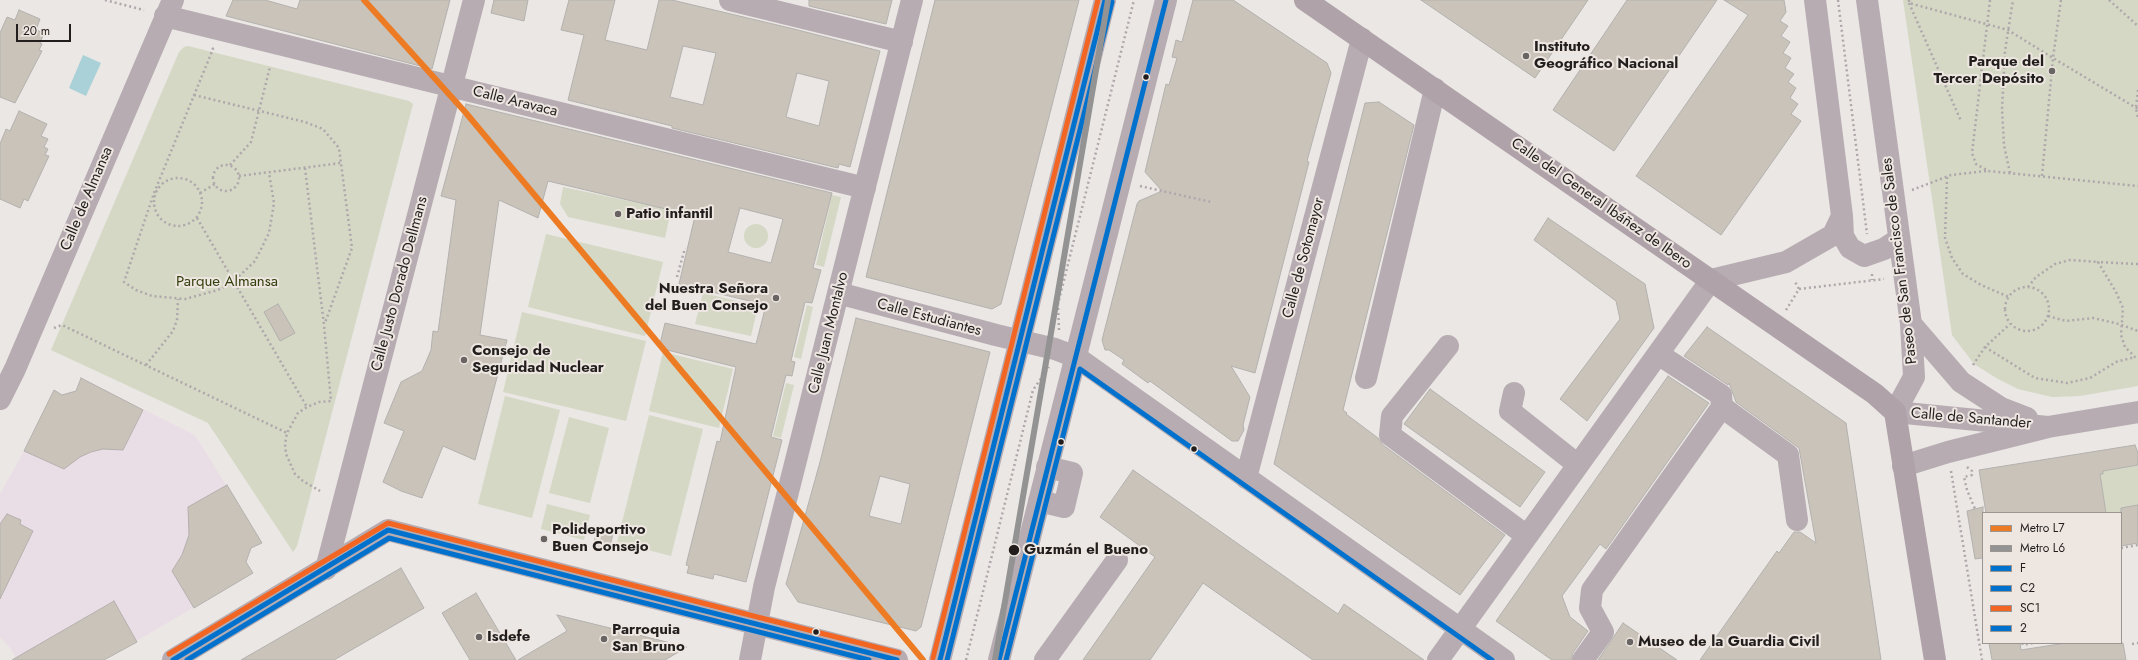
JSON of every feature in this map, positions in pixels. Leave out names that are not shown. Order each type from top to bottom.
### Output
[{"type":"main road","name":"Calle del General Ibáñez de Ibero","points":[[1305,0],[1875,394],[1894,412]]},
{"type":"main road","points":[[1894,412],[1935,660]]},
{"type":"street","name":"Calle Justo Dorado Dellmans","points":[[326,569],[474,0]]},
{"type":"street","points":[[730,0],[902,42]]},
{"type":"street","name":"Calle Juan Montalvo","points":[[750,660],[756,624],[912,0]]},
{"type":"street","points":[[940,660],[1105,0]]},
{"type":"street","points":[[1004,659],[1039,501],[1166,0]]},
{"type":"street","points":[[1815,0],[1842,216],[1843,236],[1850,248],[1864,256],[1884,249],[1899,239]]},
{"type":"street","name":"Paseo de San Francisco de Sales","points":[[1867,0],[1911,324],[1914,377],[1894,412]]},
{"type":"street","name":"Calle Aravaca","points":[[169,8],[452,88],[865,188]]},
{"type":"street","name":"Calle de Almansa","points":[[0,399],[7,366],[169,8]]},
{"type":"street","name":"Calle de Sotomayor","points":[[1246,478],[1362,39]]},
{"type":"street","points":[[1366,378],[1435,89]]},
{"type":"street","points":[[1438,660],[1712,280],[1783,263],[1833,235],[1842,216]]},
{"type":"street","name":"Calle Estudiantes","points":[[838,293],[996,336],[1020,340],[1055,349],[1076,357],[1504,660]]},
{"type":"street","name":"Calle de Santander","points":[[1911,324],[1961,382],[2001,408],[2048,426]]},
{"type":"street","points":[[1448,346],[1392,416],[1390,434],[1527,536]]},
{"type":"street","points":[[1584,660],[1603,632],[1590,608],[1592,590],[1722,407],[1722,396],[1658,354]]},
{"type":"street","points":[[1514,393],[1510,412],[1578,465]]},
{"type":"street","points":[[1722,407],[1788,455],[1797,520]]},
{"type":"street","name":"Calle de Santander","points":[[1894,412],[2048,426]]},
{"type":"street","name":"Calle de Santander","points":[[1903,466],[1948,452],[2048,426],[2138,412]]},
{"type":"street","points":[[173,660],[326,569],[388,530],[897,660]]},
{"type":"street","points":[[1045,660],[1117,560]]},
{"type":"path","points":[[105,0],[144,10]]},
{"type":"path","points":[[1838,0],[1872,280]]},
{"type":"path","points":[[1988,171],[1976,164],[1972,152],[1990,0]]},
{"type":"path","points":[[2010,173],[2004,145],[2002,109],[2008,30],[2013,0]]},
{"type":"path","points":[[2042,176],[2061,0]]},
{"type":"path","points":[[2110,0],[2138,26]]},
{"type":"path","points":[[1909,1],[2008,30],[2137,109]]},
{"type":"path","points":[[1909,1],[1961,121]]},
{"type":"path","points":[[207,46],[213,49],[154,193],[124,282],[136,290],[152,296],[178,299],[202,296],[233,282],[255,260],[269,233],[274,203],[269,173]]},
{"type":"path","points":[[230,165],[251,142],[270,67]]},
{"type":"path","points":[[2138,90],[2138,118]]},
{"type":"path","points":[[194,96],[305,122],[323,129],[339,148],[352,248],[324,325]]},
{"type":"path","points":[[239,176],[341,163]]},
{"type":"path","points":[[222,165],[230,165],[239,176],[237,185],[230,190],[221,190],[215,184],[213,177],[216,170],[222,165]]},
{"type":"path","points":[[305,168],[324,325],[331,401],[319,402],[298,414],[287,433],[286,449],[289,465],[303,481],[320,490]]},
{"type":"path","points":[[1893,195],[1947,177],[1951,174],[1988,171],[2138,186]]},
{"type":"path","points":[[1947,177],[1945,238],[1952,258],[1963,274],[1981,285],[2009,296]]},
{"type":"path","points":[[172,178],[183,178],[194,183],[200,193],[202,202],[197,218],[188,225],[176,227],[165,223],[157,216],[153,205],[154,193],[161,184],[172,178]]},
{"type":"path","points":[[200,193],[215,184]]},
{"type":"path","points":[[1138,185],[1211,202]]},
{"type":"path","points":[[197,218],[233,282],[308,407]]},
{"type":"path","points":[[677,277],[685,248]]},
{"type":"path","points":[[2028,287],[2036,277],[2055,264],[2070,260],[2138,264]]},
{"type":"path","points":[[2098,262],[2116,292],[2123,308],[2123,325],[2121,335],[2125,347],[2137,357]]},
{"type":"path","points":[[1783,263],[1799,289]]},
{"type":"path","points":[[1799,289],[1904,277]]},
{"type":"path","points":[[2028,287],[2035,289],[2045,297],[2049,309],[2048,316],[2040,327],[2028,332],[2015,328],[2010,324],[2005,311],[2009,296],[2021,288],[2028,287]]},
{"type":"path","points":[[1776,325],[1799,289]]},
{"type":"path","points":[[146,365],[173,330],[177,320],[178,299]]},
{"type":"path","points":[[2048,316],[2066,321],[2093,318],[2123,325],[2138,331]]},
{"type":"path","points":[[1961,382],[1985,347],[2010,324]]},
{"type":"path","points":[[53,328],[62,325],[287,433]]},
{"type":"path","points":[[1985,347],[2035,378],[2066,384],[2090,378],[2116,362],[2137,357]]},
{"type":"path","points":[[1948,452],[1982,660]]},
{"type":"path","points":[[1972,475],[1964,477],[1975,509]]},
{"type":"path","points":[[2122,548],[2138,545]]},
{"type":"path","points":[[2132,644],[2138,643]]},
{"type":"shaded area","points":[[81,378],[195,435],[262,543],[251,548],[246,562],[253,573],[104,660],[17,660],[11,649],[0,637],[0,494],[24,451],[54,390],[62,395],[76,391]]},
{"type":"green space","points":[[1903,0],[2138,0],[2138,386],[2080,396],[2052,397],[2018,389],[1974,364],[1952,335]]},
{"type":"green space","name":"Parque Almansa","points":[[188,46],[409,101],[413,104],[297,546],[293,552],[208,423],[51,350],[179,52],[184,47]]},
{"type":"green space","name":"Patio infantil","points":[[563,187],[671,210],[665,238],[568,217],[560,204]]},
{"type":"green space","points":[[832,195],[841,197],[824,267],[816,265]]},
{"type":"green space","points":[[756,224],[761,225],[767,231],[767,241],[761,247],[756,248],[751,247],[745,241],[744,236],[745,231],[751,225]]},
{"type":"green space","points":[[546,234],[663,262],[645,336],[528,307]]},
{"type":"green space","points":[[703,293],[758,306],[751,336],[695,324]]},
{"type":"green space","points":[[807,305],[813,307],[801,359],[794,357]]},
{"type":"green space","points":[[522,312],[646,341],[626,421],[503,392]]},
{"type":"green space","points":[[663,352],[733,369],[719,428],[649,411]]},
{"type":"green space","points":[[786,383],[794,385],[781,438],[773,436]]},
{"type":"green space","points":[[505,396],[560,410],[532,518],[478,504]]},
{"type":"green space","points":[[649,415],[703,429],[671,556],[617,542]]},
{"type":"green space","points":[[569,417],[609,428],[590,503],[549,493]]},
{"type":"green space","points":[[2138,465],[2138,505],[2130,506],[2122,512],[2106,512],[2100,474],[2103,471]]},
{"type":"green space","points":[[547,504],[590,515],[584,540],[541,529]]},
{"type":"water","points":[[83,55],[101,63],[86,96],[69,88]]},
{"type":"building","points":[[233,0],[265,0],[297,9],[300,0],[450,0],[432,69],[226,16]]},
{"type":"building","points":[[494,0],[528,0],[524,21],[491,13]]},
{"type":"building","points":[[569,0],[615,0],[605,40],[647,50],[659,0],[672,0],[880,51],[850,167],[839,164],[838,168],[672,128],[672,126],[568,100],[584,35],[561,30]],"holes":[[[683,46],[716,53],[703,105],[670,97]],[[797,73],[829,81],[819,126],[786,117]]]},
{"type":"building","points":[[809,0],[892,0],[886,24],[809,6]]},
{"type":"building","points":[[935,0],[1079,0],[1001,304],[992,309],[866,277]]},
{"type":"building","points":[[1193,0],[1233,0],[1327,63],[1331,73],[1307,161],[1309,162],[1255,373],[1231,366],[1250,397],[1243,425],[1244,430],[1238,441],[1232,441],[1150,381],[1148,383],[1122,364],[1124,360],[1109,350],[1105,350],[1102,340],[1137,204],[1139,201],[1162,191],[1145,172],[1166,84],[1169,85],[1177,58],[1172,57],[1176,40],[1182,42]]},
{"type":"building","name":"Instituto Geográfico Nacional","points":[[1421,0],[1588,0],[1535,78]]},
{"type":"building","points":[[1627,0],[1717,0],[1614,151],[1553,110]]},
{"type":"building","points":[[1724,0],[1784,0],[1786,12],[1780,21],[1788,26],[1781,36],[1790,42],[1783,53],[1791,58],[1785,68],[1794,74],[1788,82],[1796,88],[1790,98],[1798,104],[1791,114],[1801,121],[1721,235],[1636,176],[1748,15]]},
{"type":"building","points":[[19,10],[40,19],[36,30],[44,33],[39,50],[42,51],[15,103],[0,97],[0,33],[7,17],[15,20]]},
{"type":"building","points":[[1379,102],[1414,125],[1343,410],[1347,413],[1346,414],[1378,438],[1383,445],[1505,535],[1460,595],[1274,464],[1365,103]]},
{"type":"building","points":[[466,104],[832,193],[813,268],[821,270],[812,303],[805,302],[791,361],[795,362],[792,376],[786,375],[771,437],[782,440],[746,582],[714,574],[713,579],[687,573],[689,566],[686,565],[717,441],[720,442],[736,367],[659,348],[665,323],[756,344],[766,305],[679,284],[695,216],[548,181],[538,218],[499,200],[480,335],[507,340],[475,460],[443,446],[422,498],[401,491],[383,482],[404,431],[384,423],[401,382],[422,371],[431,350],[433,331],[438,332],[456,200],[441,196]],"holes":[[[740,208],[783,219],[771,263],[728,252]]]},
{"type":"building","points":[[19,111],[47,124],[41,136],[48,139],[44,147],[48,149],[45,155],[49,156],[28,201],[24,199],[20,208],[0,199],[0,144],[6,129],[10,131]]},
{"type":"building","points":[[1548,218],[1645,284],[1654,328],[1587,421],[1560,399],[1620,319],[1616,301],[1534,240]]},
{"type":"building","points":[[278,304],[295,333],[280,341],[264,312]]},
{"type":"building","points":[[856,318],[990,352],[921,627],[916,631],[798,602],[786,584],[820,462]],"holes":[[[880,476],[910,484],[901,524],[869,516]]]},
{"type":"building","points":[[1707,327],[1846,423],[1881,660],[1700,660],[1777,551],[1779,553],[1794,532],[1800,532],[1816,543],[1799,448],[1736,402],[1729,383],[1728,385],[1684,356]]},
{"type":"building","points":[[1668,376],[1709,403],[1606,549],[1600,544],[1562,596],[1570,617],[1588,631],[1573,653],[1571,660],[1552,660],[1496,621]]},
{"type":"building","points":[[81,378],[143,410],[123,450],[103,449],[91,452],[80,457],[64,469],[24,451],[54,390],[62,395],[76,391]]},
{"type":"building","points":[[1430,389],[1545,472],[1520,507],[1404,424]]},
{"type":"building","points":[[2135,445],[2138,453],[2138,465],[2103,471],[2103,474],[2100,474],[2106,512],[1986,512],[1979,470]]},
{"type":"building","points":[[1133,470],[1338,614],[1344,604],[1424,660],[1313,660],[1203,583],[1150,660],[1083,660],[1155,557],[1100,517]]},
{"type":"building","points":[[227,485],[262,543],[251,548],[246,562],[253,573],[194,608],[172,571],[182,555],[189,535],[188,507]]},
{"type":"building","points":[[2138,505],[2138,543],[2122,546],[2121,508]]},
{"type":"building","points":[[1983,507],[1982,558],[1975,559],[1967,511]]},
{"type":"building","points":[[7,514],[21,520],[20,524],[33,531],[0,599],[0,524]]},
{"type":"building","points":[[598,526],[614,530],[609,550],[593,547]]},
{"type":"building","points":[[401,568],[424,608],[334,660],[241,660]]},
{"type":"building","name":"Isdefe","points":[[476,593],[516,660],[470,660],[442,613]]},
{"type":"building","points":[[114,601],[137,642],[104,660],[12,660]]},
{"type":"building","name":"Parroquia San Bruno","points":[[557,615],[687,647],[665,660],[518,660],[567,631]]},
{"type":"building","name":"Museo de la Guardia Civil","points":[[1623,623],[1677,660],[1598,660]]},
{"type":"building","points":[[2123,643],[2126,660],[1992,660],[1989,644],[2020,644],[2021,650],[2060,644]]},
{"type":"metro line","name":"L7","points":[[364,0],[466,113],[923,660]]},
{"type":"metro line","name":"L6","points":[[995,660],[1108,0]]},
{"type":"transit line","name":"SC1","points":[[933,658],[1098,0]]},
{"type":"transit line","name":"F","points":[[940,660],[1105,0]]},
{"type":"transit line","name":"F","points":[[999,660],[1166,0]]},
{"type":"transit line","name":"C2","points":[[947,660],[1112,2]]},
{"type":"transit line","name":"2","points":[[1006,660],[1080,369],[1492,660]]},
{"type":"transit line","name":"SC1","points":[[169,654],[388,523],[899,653]]},
{"type":"transit line","name":"F","points":[[173,660],[388,530],[897,660]]},
{"type":"transit line","name":"C2","points":[[187,660],[389,538],[869,660]]},
{"type":"place","name":"Instituto Geográfico Nacional","points":[[1526,56]]},
{"type":"place","name":"Parque del Tercer Depósito","points":[[2052,71]]},
{"type":"place","name":"Patio infantil","points":[[618,214]]},
{"type":"place","name":"Nuestra Señora del Buen Consejo","points":[[776,298]]},
{"type":"place","name":"Consejo de Seguridad Nuclear","points":[[464,360]]},
{"type":"place","name":"Polideportivo Buen Consejo","points":[[544,539]]},
{"type":"place","name":"Guzmán el Bueno","points":[[1014,550]]},
{"type":"place","name":"Isdefe","points":[[479,637]]},
{"type":"place","name":"Parroquia San Bruno","points":[[604,639]]},
{"type":"place","name":"Museo de la Guardia Civil","points":[[1630,642]]}]
